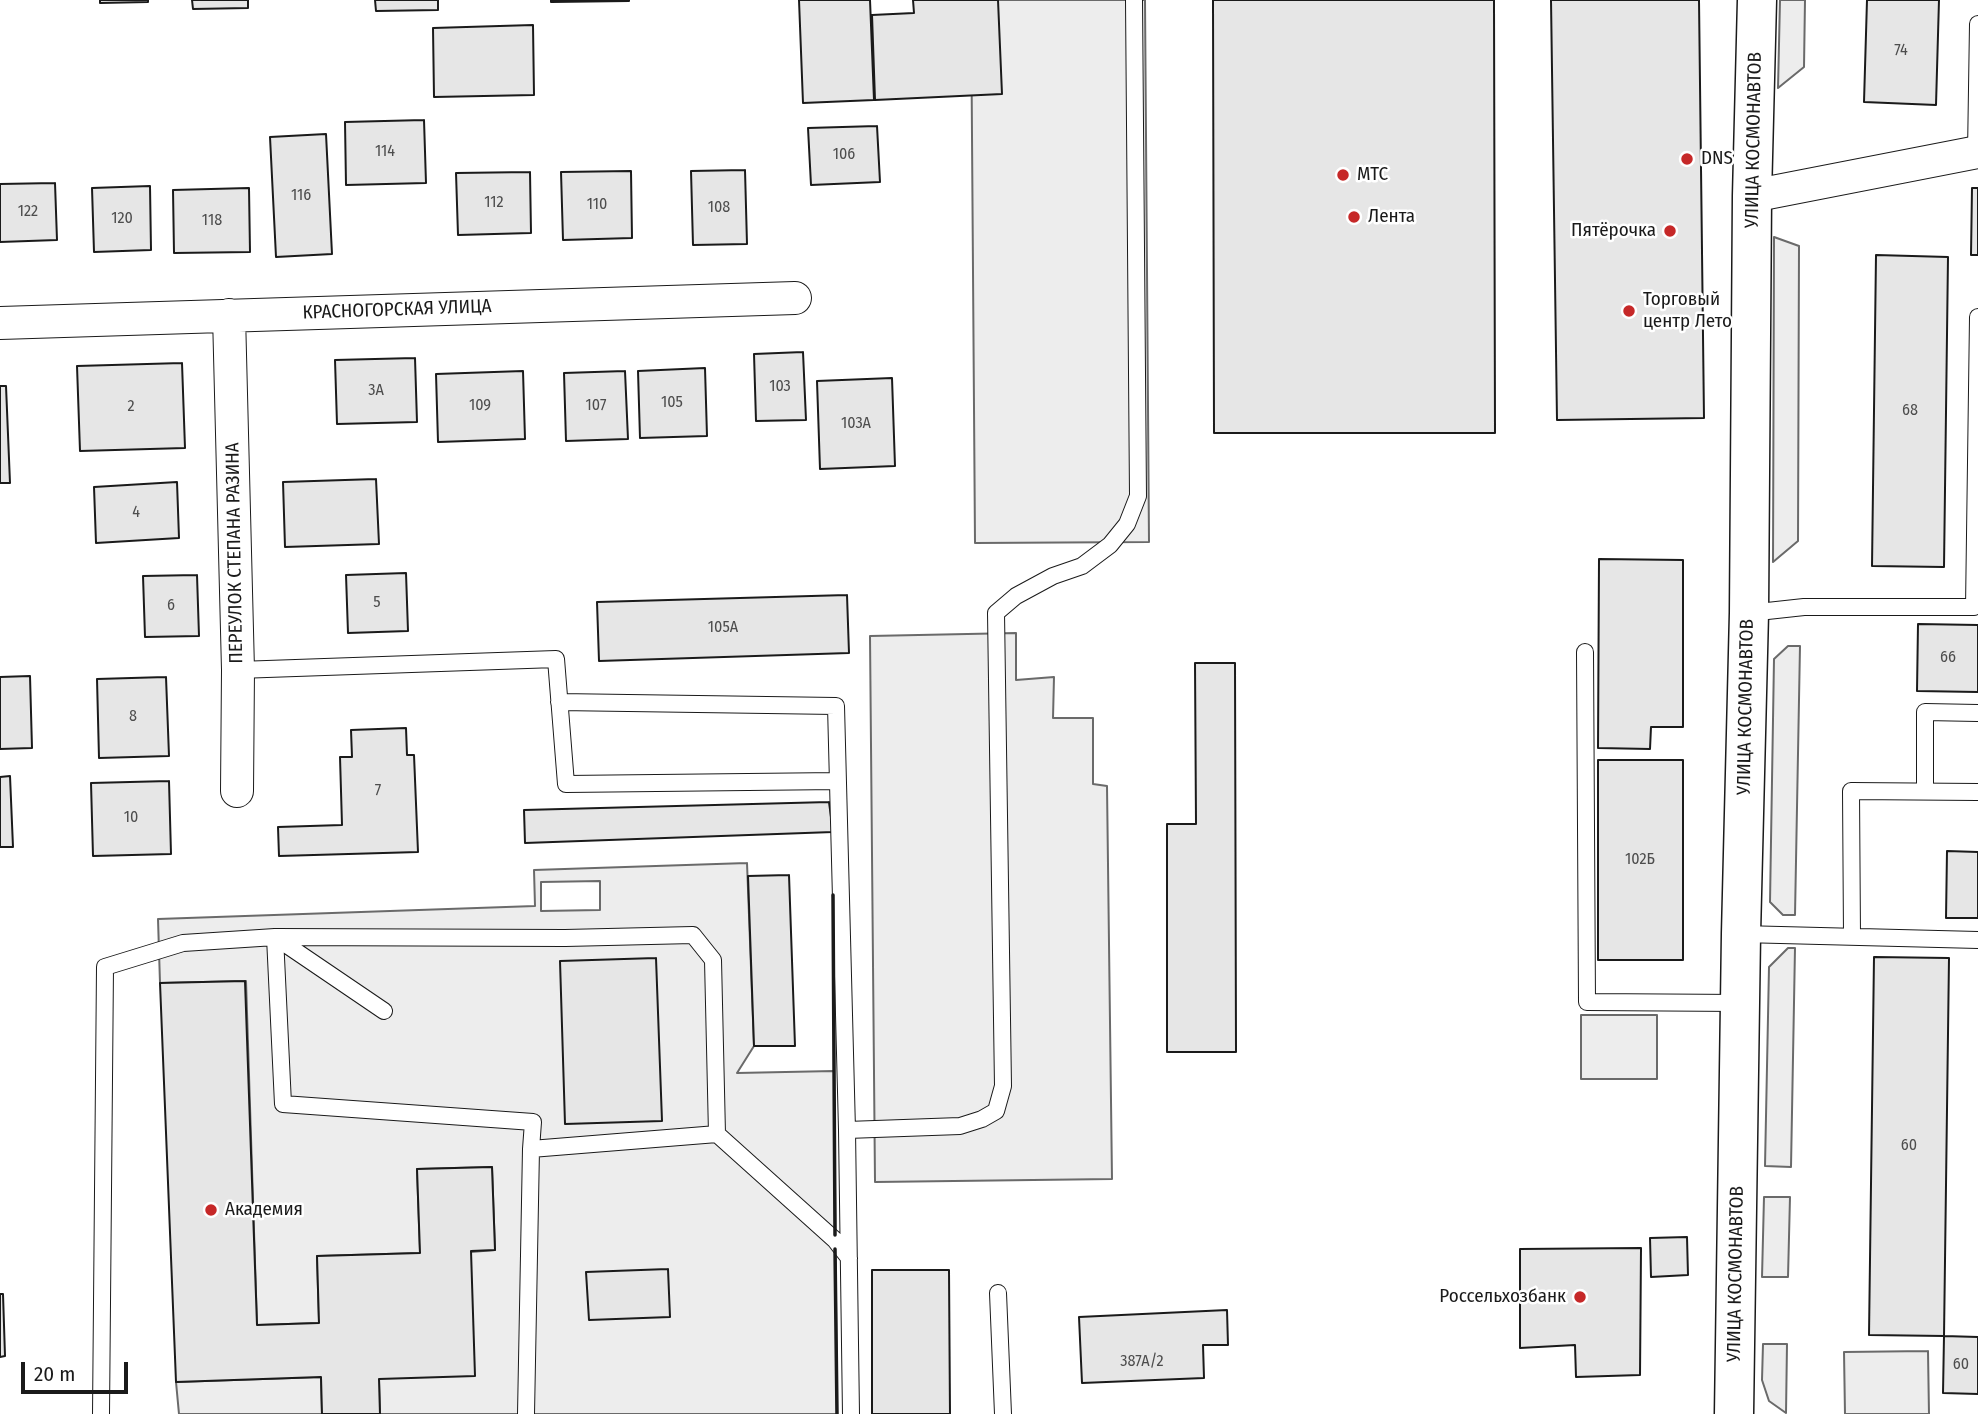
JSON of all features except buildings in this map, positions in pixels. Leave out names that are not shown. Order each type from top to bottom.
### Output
[{"type":"street","name":"УЛИЦА КОСМОНАВТОВ","points":[[1734,1414],[1757,0]]},
{"type":"street","points":[[1752,196],[1977,153]]},
{"type":"street","name":"КРАСНОГОРСКАЯ УЛИЦА","points":[[0,323],[794,298]]},
{"type":"street","name":"ПЕРЕУЛОК СТЕПАНА РАЗИНА","points":[[229,315],[238,670],[237,791]]},
{"type":"lane","points":[[847,1130],[960,1126],[996,1111],[1003,1086],[996,613],[1016,596],[1053,576],[1082,566],[1110,545],[1126,524],[1138,496],[1134,0]]},
{"type":"lane","points":[[1977,153],[1978,24]]},
{"type":"lane","points":[[1749,613],[1804,607],[1974,607],[1978,317]]},
{"type":"lane","points":[[1585,652],[1587,1002],[1741,1003]]},
{"type":"lane","points":[[238,670],[556,659],[566,784],[838,781]]},
{"type":"lane","points":[[559,702],[836,706],[851,1414]]},
{"type":"lane","points":[[1925,791],[1925,712],[1978,713]]},
{"type":"lane","points":[[1852,936],[1851,791],[1978,792]]},
{"type":"lane","points":[[1741,934],[1978,940]]},
{"type":"lane","points":[[101,1414],[105,967],[183,943],[275,937],[565,938],[693,935],[713,960],[717,1134]]},
{"type":"lane","points":[[275,937],[384,1011]]},
{"type":"lane","points":[[275,937],[283,1104],[533,1122],[526,1414]]},
{"type":"lane","points":[[531,1149],[717,1134],[835,1240],[849,1258]]},
{"type":"lane","points":[[998,1293],[1003,1414]]},
{"type":"shaded area","points":[[971,0],[1145,0],[1149,542],[975,543]]},
{"type":"shaded area","points":[[1780,0],[1805,0],[1804,67],[1778,88]]},
{"type":"shaded area","points":[[1774,237],[1799,246],[1798,541],[1773,562]]},
{"type":"shaded area","points":[[1016,633],[1016,680],[1054,677],[1053,718],[1093,718],[1093,784],[1107,786],[1112,1179],[875,1182],[870,636]]},
{"type":"shaded area","points":[[1788,646],[1800,646],[1795,915],[1783,915],[1770,902],[1774,659]]},
{"type":"shaded area","points":[[747,863],[754,1046],[737,1073],[834,1071],[837,1414],[380,1414],[379,1379],[471,1252],[495,1250],[492,1167],[417,1169],[420,1253],[317,1256],[319,1323],[257,1325],[246,981],[160,983],[158,919],[535,906],[534,870]],"holes":[[[600,881],[600,910],[541,911],[541,882]]]},
{"type":"shaded area","points":[[1788,948],[1795,948],[1791,1167],[1765,1166],[1769,967]]},
{"type":"shaded area","points":[[1581,1015],[1657,1015],[1657,1079],[1581,1079]]},
{"type":"shaded area","points":[[1764,1197],[1790,1197],[1788,1277],[1762,1277]]},
{"type":"shaded area","points":[[1763,1344],[1787,1344],[1786,1413],[1769,1401],[1762,1380]]},
{"type":"shaded area","points":[[1928,1351],[1929,1414],[1845,1414],[1844,1352]]},
{"type":"shaded area","points":[[321,1377],[322,1414],[179,1414],[176,1382]]},
{"type":"wall","points":[[833,895],[835,1235]]},
{"type":"wall","points":[[835,1249],[837,1414]]},
{"type":"place","name":"DNS","points":[[1687,159]]},
{"type":"place","name":"МТС","points":[[1343,175]]},
{"type":"place","name":"Лента","points":[[1354,217]]},
{"type":"place","name":"Пятёрочка","points":[[1670,231]]},
{"type":"place","name":"Торговый центр Лето","points":[[1629,311]]},
{"type":"place","name":"Академия","points":[[211,1210]]},
{"type":"place","name":"Россельхозбанк","points":[[1580,1297]]}]
